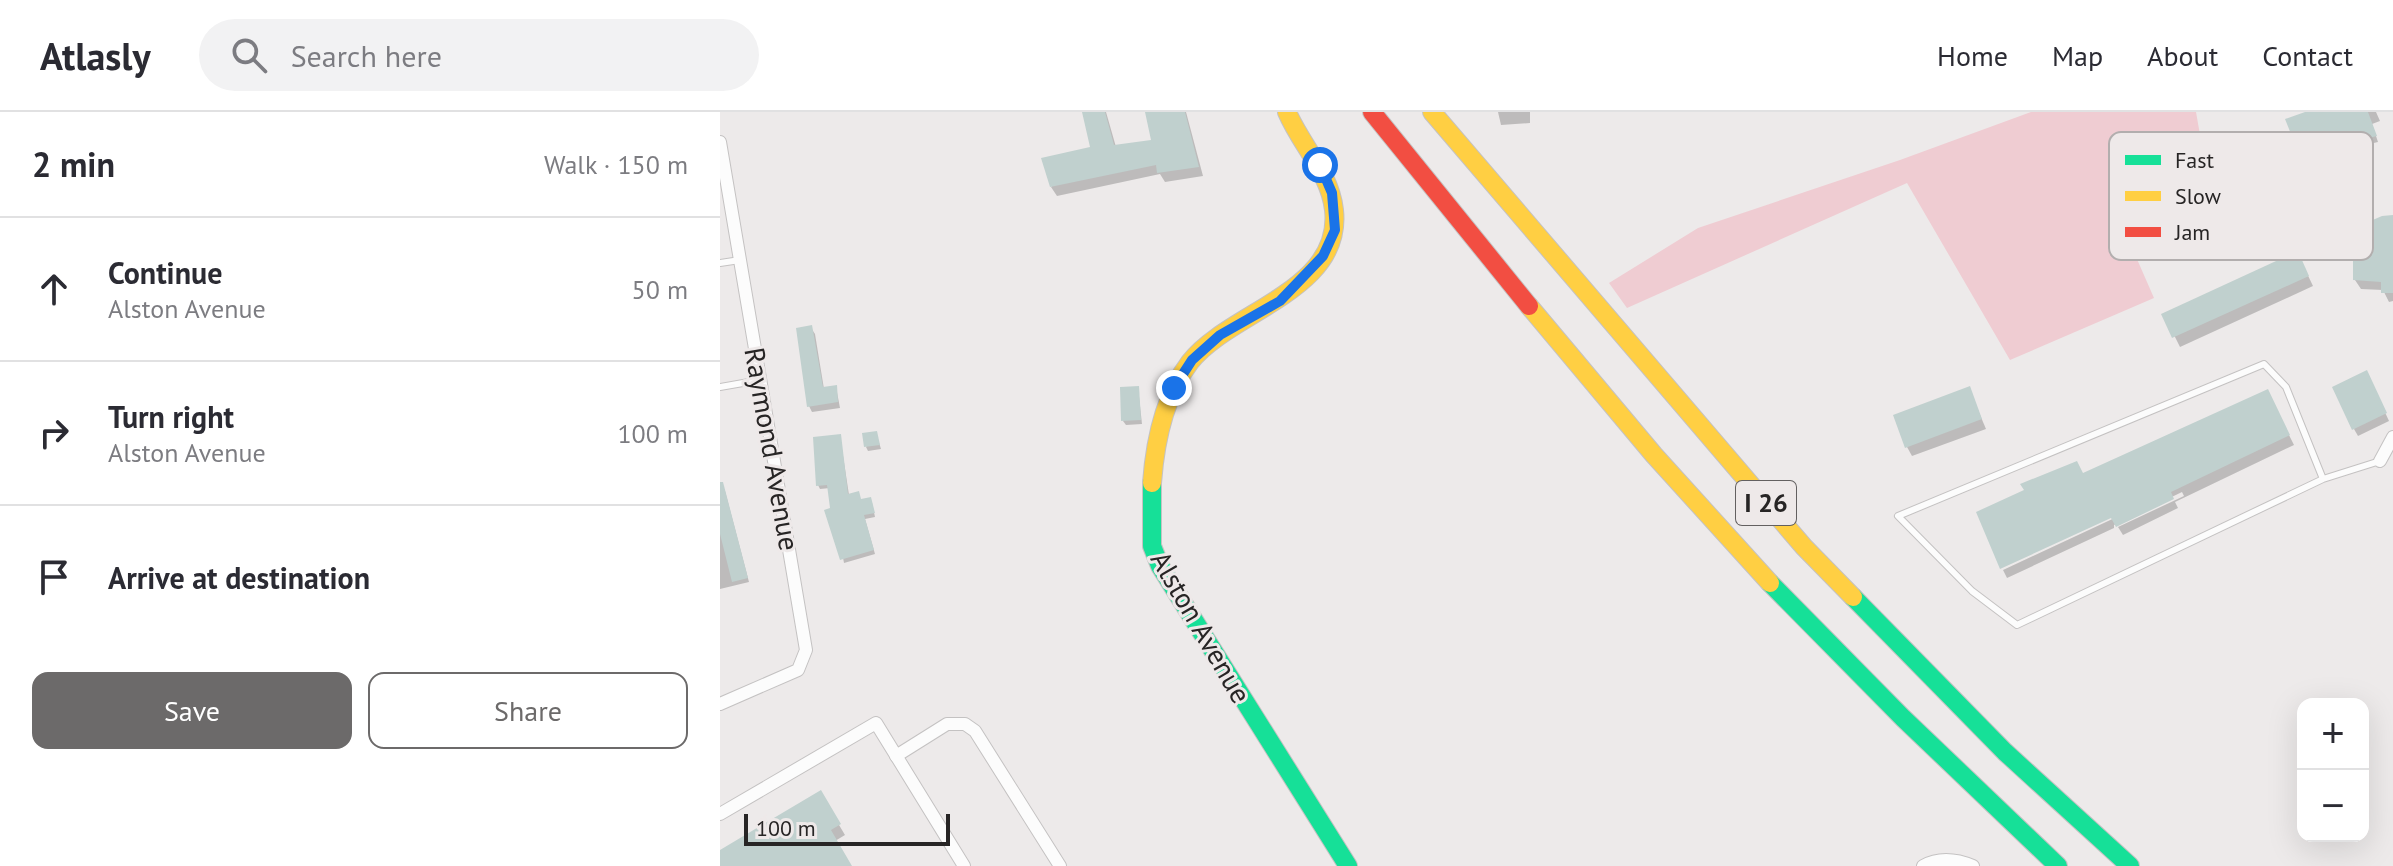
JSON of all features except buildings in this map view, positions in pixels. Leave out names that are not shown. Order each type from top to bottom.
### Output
[{"type":"main road","name":"Alston Avenue","points":[[1287,112],[1292,125],[1320,165],[1332,193],[1335,230],[1323,256],[1305,277],[1280,301],[1220,335],[1192,360],[1174,388],[1162,428],[1154,473],[1152,549],[1180,602],[1348,866]]},
{"type":"main road","name":"I 26","points":[[1372,112],[1578,367],[1753,565],[1954,769],[2058,866]]},
{"type":"main road","name":"I 26","points":[[1432,112],[1804,547],[2005,752],[2130,866]]},
{"type":"street","name":"Raymond Avenue","points":[[720,142],[724,183],[740,260],[806,650],[798,670],[720,704]]},
{"type":"street","points":[[2380,461],[2393,437]]},
{"type":"street","points":[[720,814],[876,723],[964,866]]},
{"type":"street","points":[[896,756],[947,724],[965,724],[975,731],[1060,866]]},
{"type":"street","points":[[1923,866],[1933,860],[1942,860],[1973,866]]},
{"type":"lane","points":[[720,263],[740,260]]},
{"type":"lane","points":[[2323,479],[2286,387],[2264,364],[1898,516],[1972,591],[2017,625],[2323,479],[2380,461]]},
{"type":"lane","points":[[720,387],[761,380]]},
{"type":"shaded area","points":[[2031,112],[2196,112],[2200,132],[2109,132],[2109,260],[2137,260],[2154,298],[2010,360],[1907,183],[1627,308],[1609,283],[1698,228]]},
{"type":"traffic: fast","points":[[1152,483],[1152,546],[1160,566],[1348,866]]},
{"type":"traffic: fast","points":[[1770,583],[1903,718],[2058,866]]},
{"type":"traffic: fast","points":[[1853,597],[2005,752],[2130,866]]},
{"type":"traffic: slow","points":[[1152,483],[1156,451],[1168,404],[1190,362],[1208,344],[1303,280],[1321,261],[1332,238],[1334,210],[1327,184],[1287,112]]},
{"type":"traffic: slow","points":[[1432,112],[1804,547],[1853,597]]},
{"type":"traffic: slow","points":[[1529,306],[1654,455],[1770,583]]},
{"type":"traffic: jam","points":[[1372,112],[1529,306]]},
{"type":"route","points":[[1174,388],[1192,360],[1220,335],[1280,301],[1323,256],[1335,230],[1332,193],[1320,165]]}]
